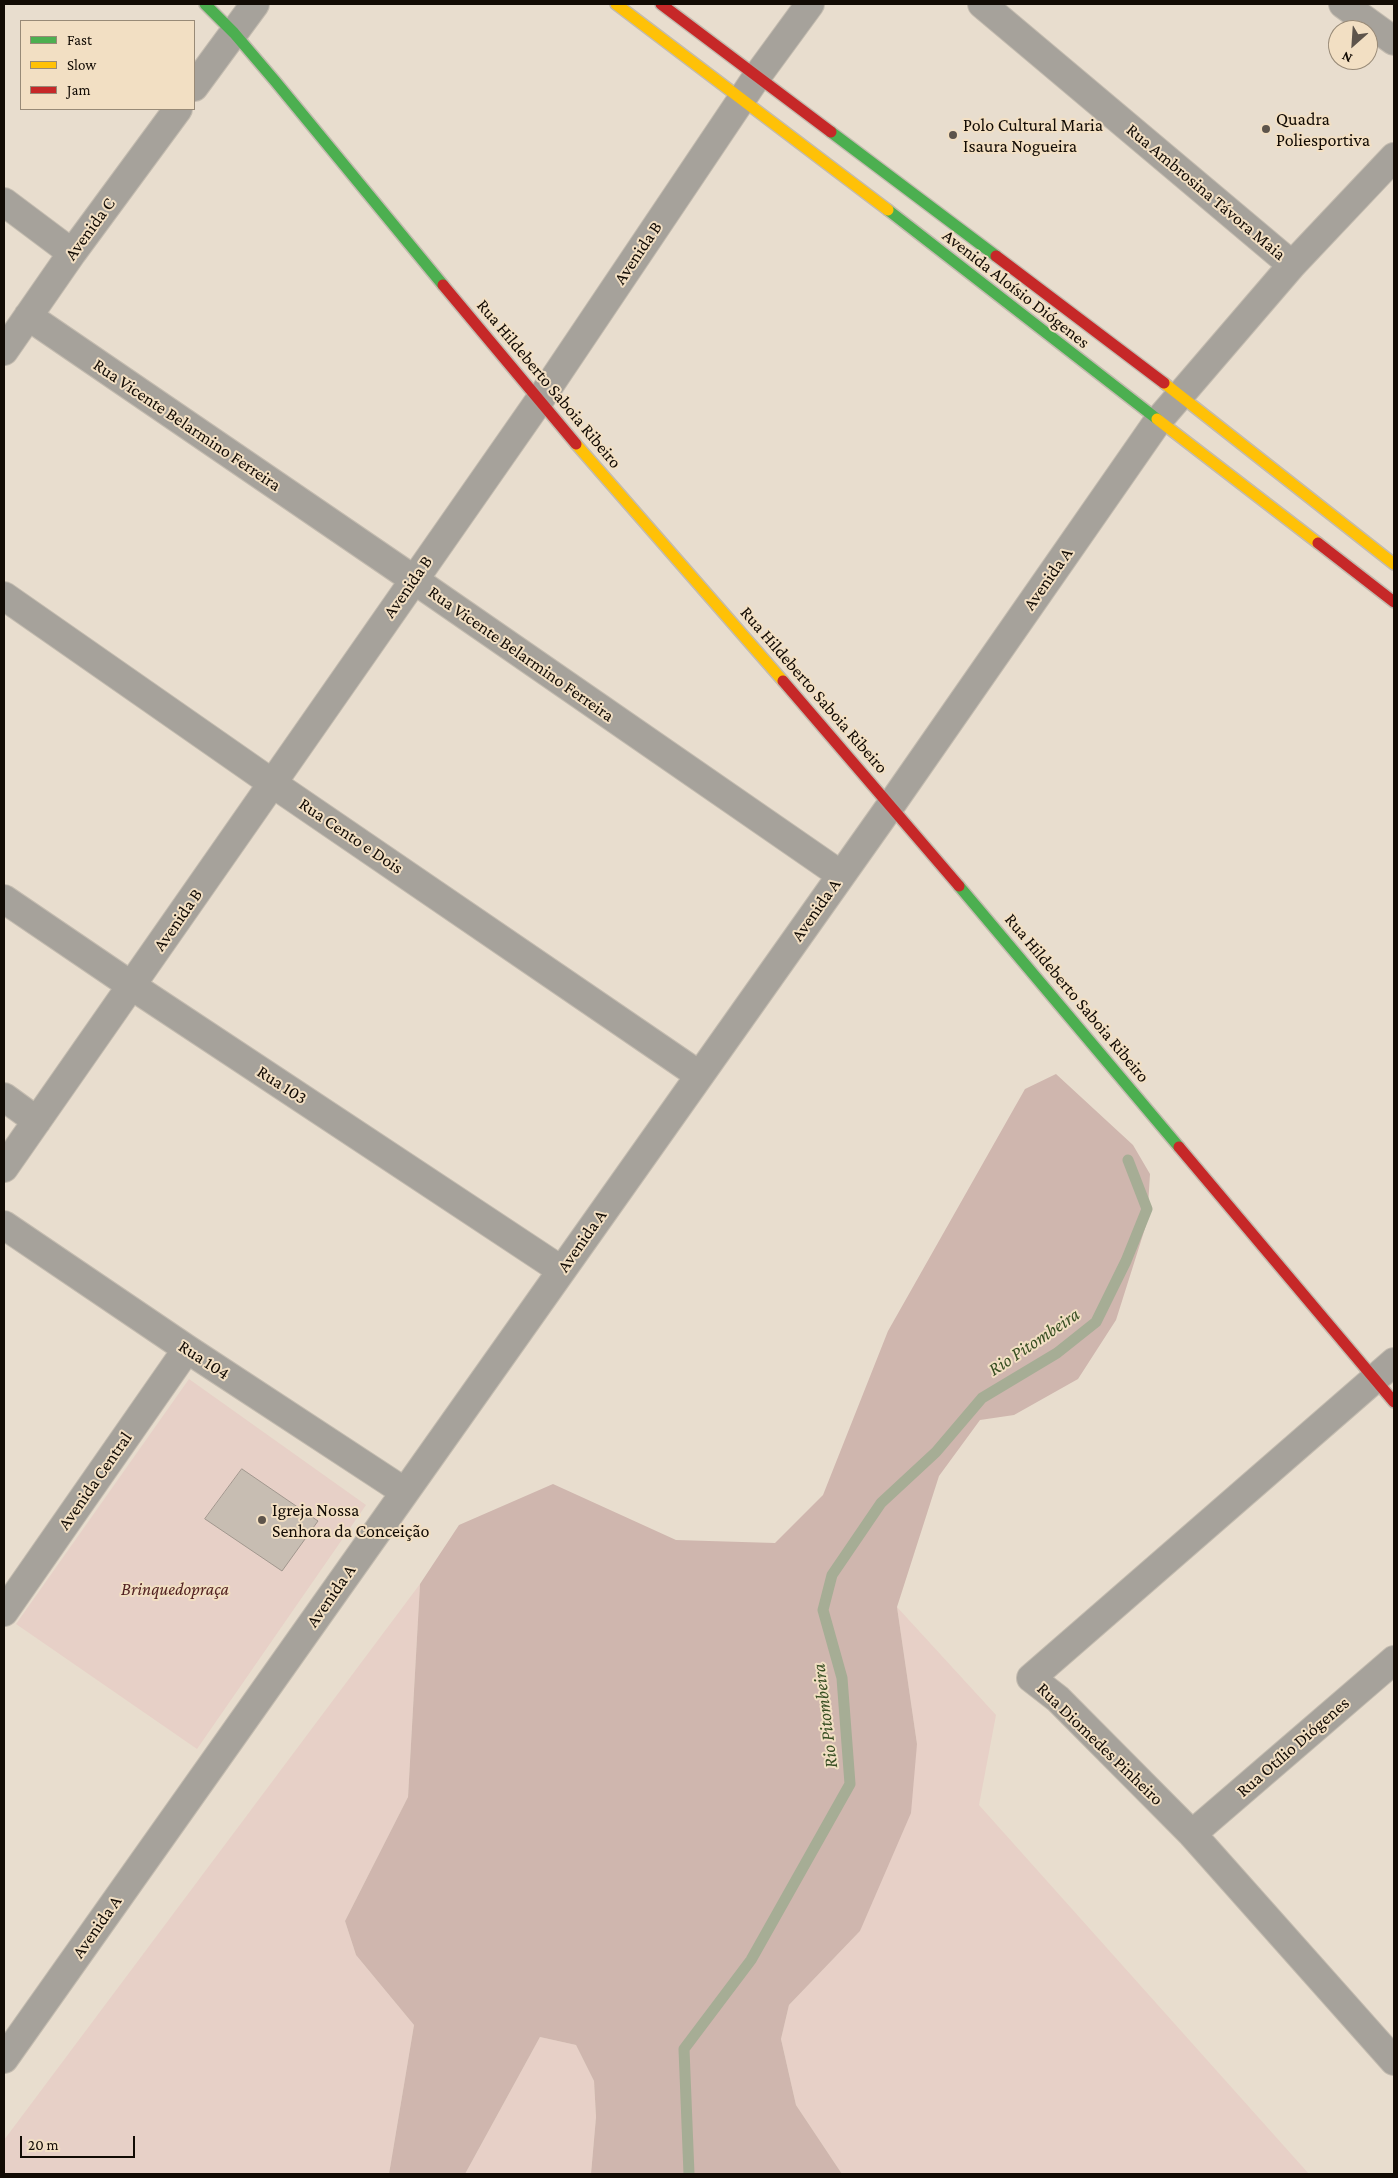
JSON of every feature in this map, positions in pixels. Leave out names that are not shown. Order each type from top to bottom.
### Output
[{"type":"street","name":"Rua Hildeberto Saboia Ribeiro","points":[[205,4],[234,33],[539,402],[1385,1370],[1394,1402]]},
{"type":"street","points":[[195,86],[255,4]]},
{"type":"street","name":"Avenida Aloísio Diógenes","points":[[616,4],[742,98],[1394,602]]},
{"type":"street","name":"Avenida Aloísio Diógenes","points":[[661,4],[758,75],[1180,395],[1394,564]]},
{"type":"street","name":"Avenida B","points":[[4,1168],[413,579],[539,402],[742,98],[810,4]]},
{"type":"street","name":"Rua Ambrosina Távora Maia","points":[[982,4],[1292,265]]},
{"type":"street","points":[[1343,4],[1394,41]]},
{"type":"street","name":"Avenida C","points":[[4,351],[72,252],[177,110]]},
{"type":"street","name":"Avenida A","points":[[4,2059],[891,805],[1158,421],[1292,265],[1394,156]]},
{"type":"street","points":[[4,202],[72,252]]},
{"type":"street","name":"Rua Vicente Belarmino Ferreira","points":[[28,316],[841,875]]},
{"type":"street","name":"Rua Cento e Dois","points":[[4,596],[272,783],[699,1075]]},
{"type":"street","name":"Rua 103","points":[[4,899],[561,1270]]},
{"type":"street","points":[[4,1098],[37,1121]]},
{"type":"street","name":"Rua 104","points":[[4,1225],[187,1349],[405,1492]]},
{"type":"street","name":"Avenida Central","points":[[4,1612],[187,1349]]},
{"type":"street","name":"Rua Diomedes Pinheiro","points":[[1385,1370],[1031,1678],[1058,1699],[1192,1834],[1394,2061]]},
{"type":"street","name":"Rua Otílio Diógenes","points":[[1192,1834],[1394,1660]]},
{"type":"green space","name":"Brinquedopraça","points":[[189,1379],[366,1505],[197,1749],[16,1624]]},
{"type":"green space","points":[[420,1584],[408,1797],[345,1921],[356,1955],[414,2025],[389,2174],[4,2174],[4,2140]]},
{"type":"green space","points":[[897,1607],[996,1715],[979,1805],[1309,2174],[842,2174],[796,2105],[781,2039],[789,2005],[860,1931],[917,1744]]},
{"type":"green space","points":[[540,2037],[576,2045],[594,2081],[596,2117],[591,2174],[465,2174]]},
{"type":"shaded area","points":[[1056,1074],[1133,1145],[1150,1174],[1147,1222],[1116,1320],[1078,1379],[1014,1415],[980,1420],[939,1476],[897,1607],[917,1744],[911,1813],[860,1931],[789,2005],[781,2039],[796,2105],[842,2174],[591,2174],[596,2117],[594,2081],[576,2045],[540,2037],[465,2174],[389,2174],[414,2025],[356,1955],[345,1921],[408,1797],[420,1584],[459,1525],[553,1484],[676,1540],[775,1543],[823,1495],[888,1331],[1025,1089]]},
{"type":"building","name":"Igreja Nossa Senhora da Conceição","points":[[242,1469],[318,1521],[282,1571],[205,1519]]},
{"type":"waterway","name":"Rio Pitombeira","points":[[689,2174],[684,2049],[751,1960],[850,1784],[842,1678],[823,1610],[832,1575],[881,1503],[936,1452],[982,1398],[1057,1353],[1096,1322],[1126,1261],[1147,1209],[1128,1160]]},
{"type":"traffic: fast","points":[[205,4],[234,33],[275,81],[443,285]]},
{"type":"traffic: fast","points":[[831,132],[996,256]]},
{"type":"traffic: fast","points":[[888,210],[1157,419]]},
{"type":"traffic: fast","points":[[959,886],[1179,1147]]},
{"type":"traffic: slow","points":[[616,4],[888,210]]},
{"type":"traffic: slow","points":[[1164,383],[1394,564]]},
{"type":"traffic: slow","points":[[1157,419],[1318,543]]},
{"type":"traffic: slow","points":[[576,444],[783,681]]},
{"type":"traffic: jam","points":[[661,4],[831,132]]},
{"type":"traffic: jam","points":[[996,256],[1164,383]]},
{"type":"traffic: jam","points":[[443,285],[576,444]]},
{"type":"traffic: jam","points":[[1318,543],[1394,602]]},
{"type":"traffic: jam","points":[[783,681],[959,886]]},
{"type":"traffic: jam","points":[[1179,1147],[1394,1402]]},
{"type":"place","name":"Quadra Poliesportiva","points":[[1266,129]]},
{"type":"place","name":"Polo Cultural Maria Isaura Nogueira","points":[[953,135]]},
{"type":"place","name":"Igreja Nossa Senhora da Conceição","points":[[262,1520]]}]
